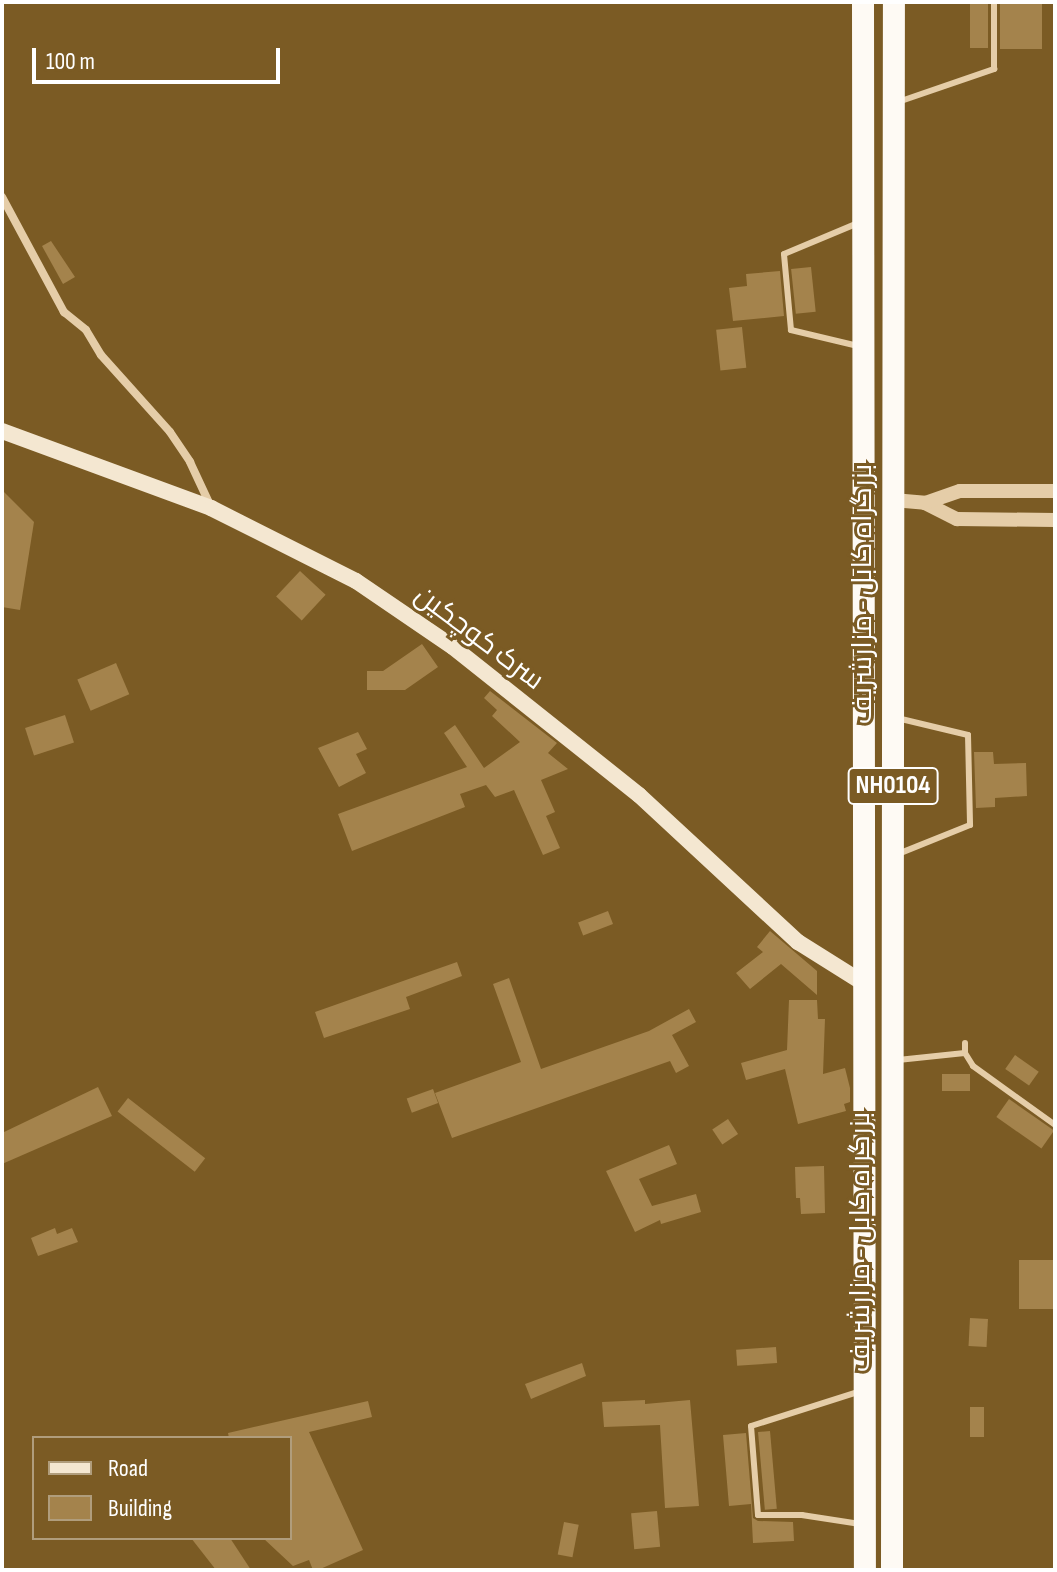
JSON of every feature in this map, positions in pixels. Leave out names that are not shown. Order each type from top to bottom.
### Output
[{"type":"highway","name":"بزرگراه کابل - مزارشریف","points":[[863,2],[861,347],[865,1570]]},
{"type":"highway","name":"بزرگراه کابل - مزارشریف","points":[[892,1570],[890,1059],[894,2]]},
{"type":"main road","name":"سرک کوچکین","points":[[2,431],[211,508],[356,581],[453,647],[639,795],[798,942],[865,984]]},
{"type":"street","points":[[2,197],[64,312],[86,330],[101,355],[170,432],[190,462],[211,508]]},
{"type":"street","points":[[925,503],[960,491],[1055,491]]},
{"type":"street","points":[[893,500],[925,503],[957,519],[1055,520]]},
{"type":"lane","points":[[894,103],[994,69],[994,2]]},
{"type":"lane","points":[[861,222],[784,254],[791,330],[861,347]]},
{"type":"lane","points":[[892,857],[970,825],[968,735],[893,717]]},
{"type":"lane","points":[[965,1043],[965,1053],[973,1066],[1055,1125]]},
{"type":"lane","points":[[890,1059],[965,1053]]},
{"type":"lane","points":[[865,1390],[751,1426],[758,1515],[802,1515],[865,1525]]},
{"type":"building","points":[[970,2],[988,2],[988,48],[970,48]]},
{"type":"building","points":[[1000,2],[1042,2],[1042,49],[1000,49]]},
{"type":"building","points":[[51,241],[75,277],[63,284],[42,246]]},
{"type":"building","points":[[811,267],[816,312],[796,314],[791,269]]},
{"type":"building","points":[[780,271],[784,316],[733,321],[729,288],[747,286],[746,274]]},
{"type":"building","points":[[742,327],[746,368],[720,370],[716,330]]},
{"type":"building","points":[[2,490],[34,522],[20,610],[2,607]]},
{"type":"building","points":[[300,571],[326,595],[302,620],[276,597]]},
{"type":"building","points":[[422,644],[438,667],[405,690],[367,690],[367,671],[383,671]]},
{"type":"building","points":[[116,663],[129,694],[91,711],[77,679]]},
{"type":"building","points":[[490,691],[557,743],[548,753],[568,769],[541,780],[555,812],[546,816],[560,848],[543,855],[514,790],[495,797],[486,785],[460,794],[465,807],[352,851],[338,814],[467,767],[444,733],[455,725],[484,768],[520,742],[492,716],[497,710],[484,698]]},
{"type":"building","points":[[65,715],[74,743],[34,756],[25,728]]},
{"type":"building","points":[[358,732],[367,749],[356,754],[366,773],[339,787],[318,748]]},
{"type":"building","points":[[974,752],[993,752],[994,764],[1026,763],[1027,796],[995,798],[995,807],[976,808]]},
{"type":"building","points":[[608,911],[613,924],[583,936],[578,922]]},
{"type":"building","points":[[770,931],[817,971],[817,995],[781,964],[750,989],[736,973],[763,952],[757,947]]},
{"type":"building","points":[[457,962],[462,976],[406,997],[410,1009],[324,1038],[315,1012]]},
{"type":"building","points":[[509,978],[541,1069],[649,1031],[689,1009],[696,1022],[672,1035],[689,1066],[676,1073],[670,1061],[452,1138],[435,1093],[521,1062],[493,984]]},
{"type":"building","points":[[789,1000],[817,1000],[818,1019],[825,1019],[823,1074],[845,1068],[850,1088],[850,1102],[844,1104],[846,1111],[798,1124],[785,1069],[746,1080],[741,1063],[787,1050]]},
{"type":"building","points":[[1015,1055],[1039,1072],[1029,1086],[1005,1069]]},
{"type":"building","points":[[942,1074],[970,1074],[970,1091],[942,1091]]},
{"type":"building","points":[[98,1087],[112,1116],[2,1164],[2,1133]]},
{"type":"building","points":[[433,1089],[438,1103],[412,1113],[407,1099]]},
{"type":"building","points":[[128,1098],[205,1158],[195,1172],[118,1111]]},
{"type":"building","points":[[1009,1099],[1054,1131],[1041,1149],[996,1117]]},
{"type":"building","points":[[728,1119],[738,1134],[722,1145],[712,1130]]},
{"type":"building","points":[[669,1145],[677,1164],[639,1179],[652,1206],[696,1194],[701,1212],[661,1224],[660,1220],[635,1232],[606,1171]]},
{"type":"building","points":[[824,1166],[825,1213],[801,1214],[800,1198],[796,1198],[795,1167]]},
{"type":"building","points":[[55,1228],[57,1234],[72,1228],[78,1242],[38,1256],[31,1238]]},
{"type":"building","points":[[1019,1260],[1055,1260],[1055,1309],[1019,1309]]},
{"type":"building","points":[[970,1318],[988,1319],[987,1347],[969,1346]]},
{"type":"building","points":[[776,1347],[777,1363],[737,1366],[736,1350]]},
{"type":"building","points":[[582,1363],[586,1376],[531,1399],[525,1384]]},
{"type":"building","points":[[645,1400],[645,1404],[690,1400],[699,1506],[665,1508],[660,1425],[604,1427],[602,1402]]},
{"type":"building","points":[[368,1401],[372,1417],[309,1432],[363,1550],[318,1570],[313,1570],[309,1560],[293,1566],[265,1540],[292,1540],[292,1436],[229,1436],[228,1433]]},
{"type":"building","points":[[970,1407],[984,1407],[984,1437],[970,1437]]},
{"type":"building","points":[[770,1431],[777,1509],[765,1510],[758,1432]]},
{"type":"building","points":[[746,1433],[753,1518],[758,1521],[793,1522],[794,1541],[753,1543],[751,1504],[729,1506],[723,1435]]},
{"type":"building","points":[[657,1511],[660,1547],[634,1549],[631,1513]]},
{"type":"building","points":[[564,1522],[579,1525],[572,1557],[558,1554]]},
{"type":"building","points":[[193,1540],[231,1540],[251,1570],[216,1570]]}]
